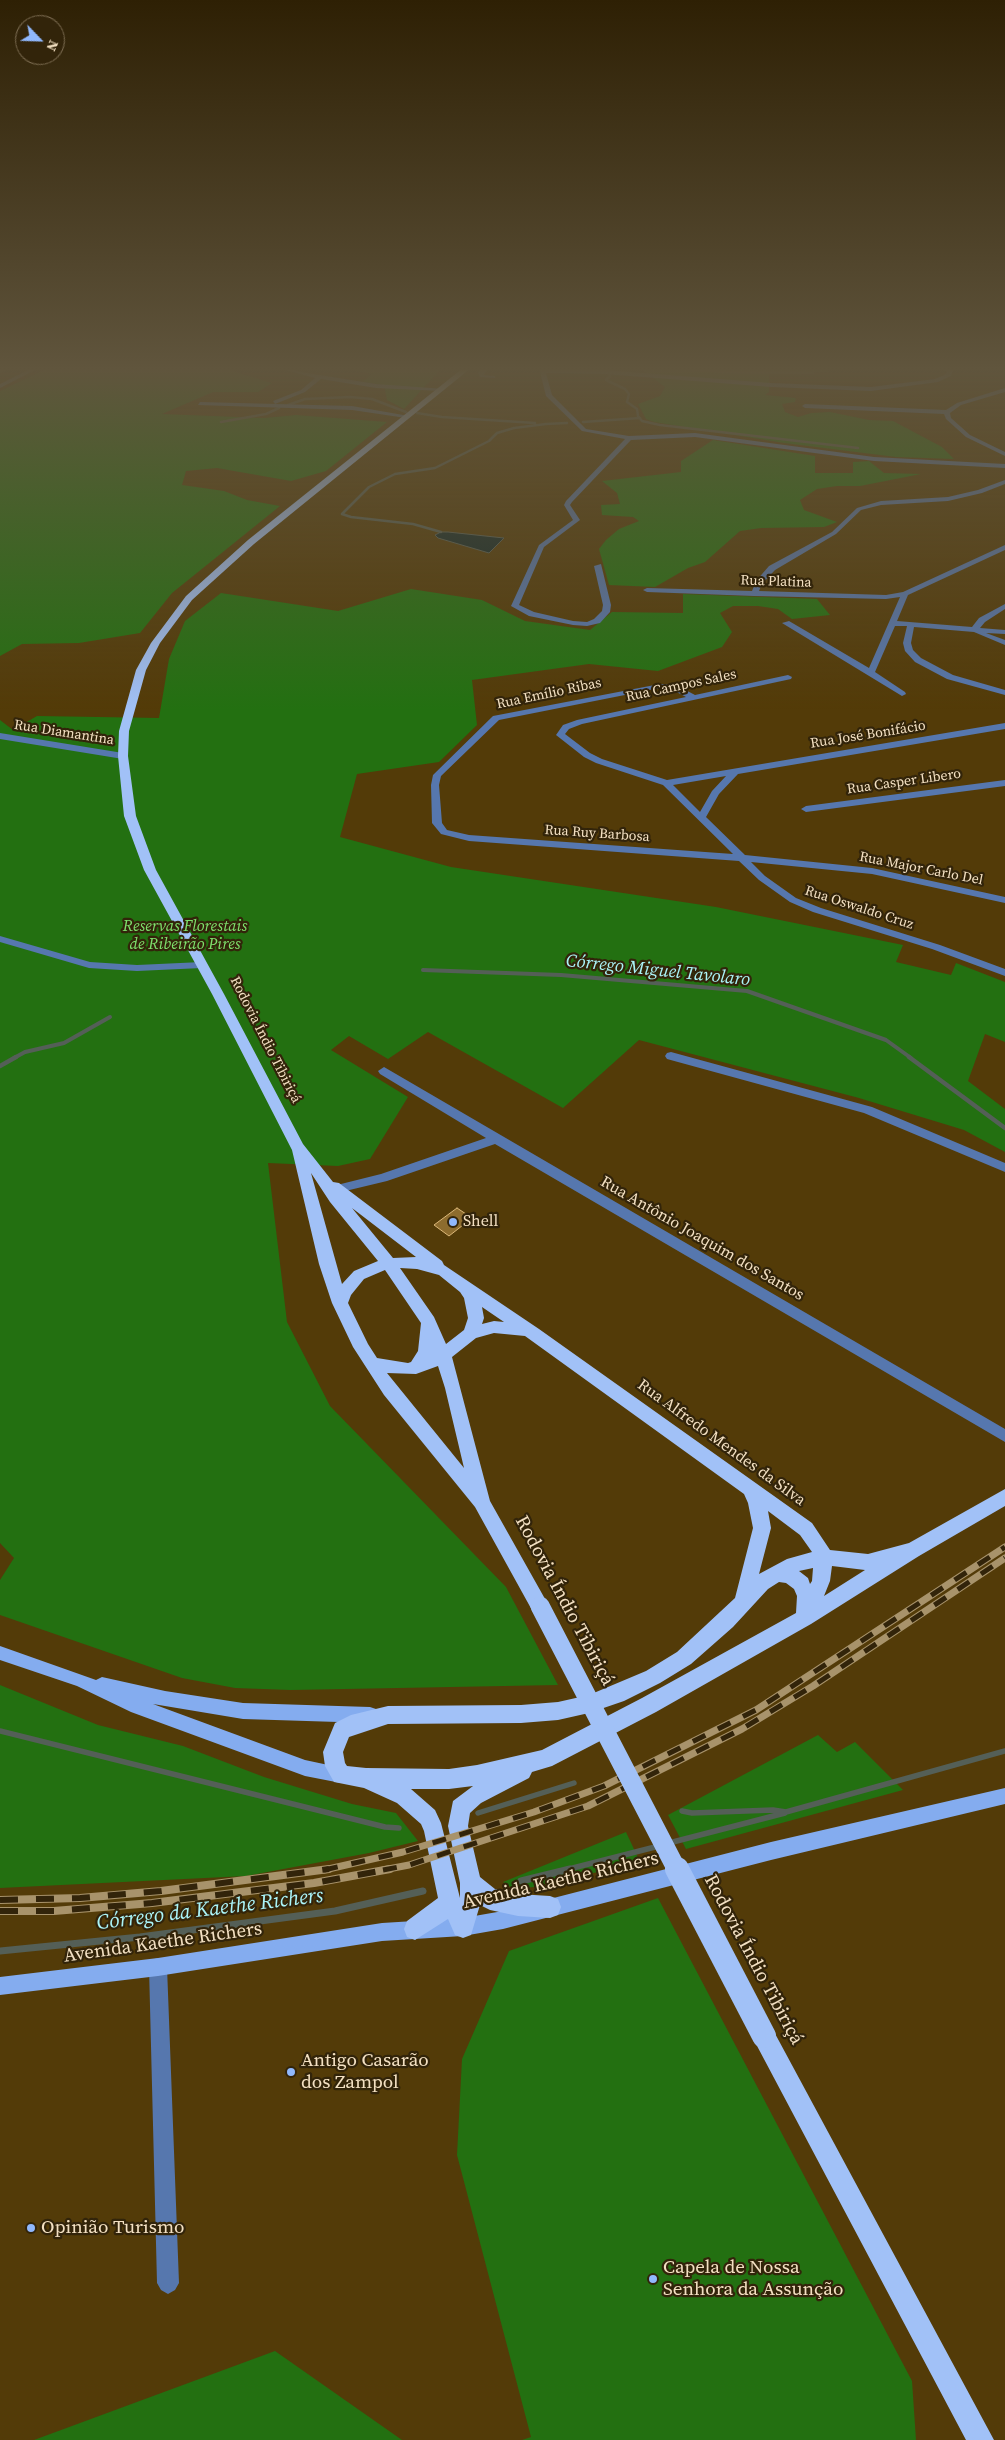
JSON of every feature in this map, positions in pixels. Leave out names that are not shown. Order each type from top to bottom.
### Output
[{"type":"highway","name":"Rodovia Índio Tibiriçá","points":[[325,482],[251,542],[189,598],[156,643],[141,670],[124,731],[123,756],[130,816],[150,870],[297,1147],[320,1174],[335,1198],[389,1264],[428,1321],[442,1355],[452,1388],[481,1502]]},
{"type":"highway","name":"Rodovia Índio Tibiriçá","points":[[297,1147],[315,1221],[340,1304],[372,1364],[481,1502],[540,1606],[764,2036],[981,2440]]},
{"type":"highway","name":"Rua Alfredo Mendes da Silva","points":[[320,1174],[352,1201],[466,1288],[533,1333],[806,1529],[815,1540],[824,1558]]},
{"type":"highway","points":[[340,1304],[344,1292],[359,1275],[389,1264],[408,1262],[444,1271]]},
{"type":"highway","points":[[359,1275],[383,1275],[405,1286]]},
{"type":"highway","points":[[452,1388],[452,1364],[457,1350],[468,1335],[476,1311],[472,1297],[466,1288]]},
{"type":"highway","points":[[416,1368],[426,1352],[428,1321]]},
{"type":"highway","name":"Rua Alfredo Mendes da Silva","points":[[468,1335],[506,1327],[533,1333]]},
{"type":"highway","points":[[372,1364],[396,1369],[416,1368],[442,1355],[468,1335]]},
{"type":"highway","points":[[743,1602],[762,1528],[757,1503],[750,1488]]},
{"type":"highway","points":[[463,1926],[471,1899],[471,1884],[458,1826],[460,1808],[474,1796],[649,1705],[804,1618],[913,1550],[1005,1497]]},
{"type":"highway","points":[[545,1759],[477,1775],[449,1779],[366,1778],[341,1775],[335,1766],[333,1752],[336,1739],[342,1730],[350,1725],[388,1715],[521,1714],[558,1711],[589,1704],[617,1694],[653,1677],[684,1658],[726,1621],[761,1583],[793,1565],[824,1558],[868,1562],[913,1550]]},
{"type":"highway","points":[[804,1618],[819,1588],[824,1558]]},
{"type":"highway","points":[[776,1574],[790,1575],[805,1590],[804,1618]]},
{"type":"highway","points":[[366,1778],[404,1796],[428,1817],[434,1830],[449,1899],[463,1926]]},
{"type":"highway","points":[[471,1884],[490,1899],[518,1905],[550,1907]]},
{"type":"highway","points":[[415,1929],[444,1909],[449,1899]]},
{"type":"main road","points":[[0,1653],[80,1680],[137,1706],[305,1768],[341,1775]]},
{"type":"main road","points":[[80,1680],[165,1699],[243,1711],[388,1715]]},
{"type":"main road","name":"Avenida Kaethe Richers","points":[[0,1986],[158,1967],[415,1929],[463,1926],[503,1920],[771,1851],[1005,1796]]},
{"type":"street","points":[[587,482],[569,501],[567,506],[578,520],[541,546],[515,606],[532,614],[587,624],[597,620],[606,612],[607,605],[598,566]]},
{"type":"street","points":[[754,594],[759,583],[772,568],[834,533],[859,509],[881,503],[948,499],[980,492],[1005,482]]},
{"type":"street","points":[[871,673],[905,594],[1005,547]]},
{"type":"street","name":"Rua Platina","points":[[647,590],[870,597],[905,594]]},
{"type":"street","points":[[975,629],[989,614],[1005,606]]},
{"type":"street","points":[[786,623],[871,673],[902,694]]},
{"type":"street","points":[[892,623],[1005,632]]},
{"type":"street","points":[[911,624],[907,643],[909,651],[918,660],[950,677],[1005,694]]},
{"type":"street","points":[[975,629],[990,638],[1005,643]]},
{"type":"street","name":"Rua Campos Sales","points":[[666,783],[599,761],[587,755],[560,734],[560,732],[566,726],[580,722],[788,677]]},
{"type":"street","name":"Rua Emílio Ribas","points":[[451,835],[444,832],[437,823],[436,778],[446,765],[496,718],[660,686],[678,689],[694,697]]},
{"type":"street","name":"Rua José Bonifácio","points":[[666,783],[1005,726]]},
{"type":"street","name":"Rua Diamantina","points":[[0,736],[123,756]]},
{"type":"street","points":[[701,818],[715,794],[736,770]]},
{"type":"street","name":"Rua Oswaldo Cruz","points":[[666,783],[762,878],[793,900],[817,910],[936,947],[1005,973]]},
{"type":"street","name":"Rua Casper Libero","points":[[806,809],[1005,783]]},
{"type":"street","name":"Rua Ruy Barbosa","points":[[451,835],[742,858]]},
{"type":"street","name":"Rua Major Carlo Del","points":[[742,858],[872,871],[1005,900]]},
{"type":"street","points":[[0,939],[90,964],[137,968],[202,965]]},
{"type":"street","points":[[671,1056],[868,1110],[1005,1168]]},
{"type":"street","name":"Rua Antônio Joaquim dos Santos","points":[[384,1071],[496,1140],[746,1283],[1005,1436]]},
{"type":"street","points":[[337,1189],[382,1178],[496,1140]]},
{"type":"street","points":[[352,1201],[360,1190],[382,1178]]},
{"type":"street","points":[[158,1967],[168,2283]]},
{"type":"green space","points":[[0,482],[183,482],[182,485],[224,491],[247,500],[280,506],[172,593],[140,633],[79,643],[22,644],[0,656]]},
{"type":"green space","points":[[603,482],[881,482],[860,486],[837,486],[817,489],[800,500],[804,510],[837,522],[824,527],[761,528],[740,531],[705,562],[688,568],[655,587],[609,585],[599,549],[619,529],[639,521],[633,517],[602,515],[601,505],[620,504],[617,493]]},
{"type":"green space","name":"Reservas Florestais de Ribeirão Pires","points":[[411,589],[482,600],[525,621],[590,630],[612,612],[683,613],[683,594],[817,599],[830,615],[792,619],[778,609],[758,606],[733,606],[720,613],[732,632],[722,647],[658,671],[589,664],[472,680],[477,725],[439,762],[357,774],[340,837],[451,867],[716,907],[903,945],[896,962],[951,975],[956,963],[1005,982],[1005,1042],[985,1034],[968,1081],[1005,1109],[1005,1152],[964,1130],[859,1098],[639,1040],[563,1108],[428,1032],[388,1059],[349,1036],[331,1050],[408,1097],[370,1159],[338,1166],[268,1163],[287,1322],[330,1406],[506,1587],[558,1685],[291,1690],[235,1688],[182,1678],[0,1615],[0,1580],[14,1558],[0,1543],[0,720],[13,730],[37,716],[159,718],[169,659],[185,621],[221,593],[338,611]]},
{"type":"green space","points":[[0,1685],[98,1725],[183,1746],[264,1777],[352,1804],[396,1813],[418,1841],[369,1853],[246,1876],[0,1888]]},
{"type":"green space","points":[[818,1735],[837,1752],[855,1742],[903,1790],[686,1849],[668,1815]]},
{"type":"green space","points":[[626,1832],[640,1862],[534,1887],[513,1889],[503,1882]]},
{"type":"green space","points":[[658,1898],[912,2381],[916,2440],[522,2440],[531,2437],[457,2155],[462,2059],[509,1951]]},
{"type":"green space","points":[[275,2351],[402,2440],[34,2440]]},
{"type":"water","points":[[441,532],[504,538],[489,553],[438,538],[435,535]]},
{"type":"building","name":"Shell","points":[[457,1208],[472,1218],[449,1236],[434,1225]]},
{"type":"waterway","points":[[379,482],[369,487],[342,514],[351,517],[413,524],[441,532]]},
{"type":"waterway","name":"Córrego Miguel Tavolaro","points":[[423,970],[561,975],[747,991],[886,1040],[911,1058]]},
{"type":"waterway","points":[[14,1058],[25,1052],[64,1043],[110,1017]]},
{"type":"waterway","points":[[0,1066],[16,1057]]},
{"type":"waterway","name":"Córrego Miguel Tavolaro","points":[[909,1057],[1005,1128]]},
{"type":"waterway","name":"Córrego da Kaethe Richers","points":[[0,1731],[385,1827],[399,1828]]},
{"type":"waterway","name":"Córrego da Kaethe Richers","points":[[682,1811],[692,1813],[773,1810],[786,1812],[1005,1751]]},
{"type":"waterway","name":"Córrego da Kaethe Richers","points":[[478,1813],[574,1783]]},
{"type":"waterway","points":[[669,1843],[785,1813]]},
{"type":"waterway","points":[[565,1870],[659,1846]]},
{"type":"waterway","points":[[521,1881],[570,1869]]},
{"type":"waterway","name":"Córrego da Kaethe Richers","points":[[0,1951],[140,1937],[335,1911],[423,1891]]},
{"type":"railway","points":[[328,1869],[403,1852],[534,1812],[604,1786],[756,1710],[1005,1547]]},
{"type":"railway","points":[[383,1870],[409,1865],[588,1806],[742,1729],[813,1686],[1005,1558]]},
{"type":"railway","points":[[0,1900],[80,1898],[161,1891],[328,1869]]},
{"type":"railway","points":[[0,1911],[54,1911],[152,1903],[314,1883],[390,1869]]},
{"type":"place","name":"Shell","points":[[453,1222]]},
{"type":"place","name":"Antigo Casarão dos Zampol","points":[[291,2072]]},
{"type":"place","name":"Opinião Turismo","points":[[31,2228]]},
{"type":"place","name":"Capela de Nossa Senhora da Assunção","points":[[653,2279]]}]
